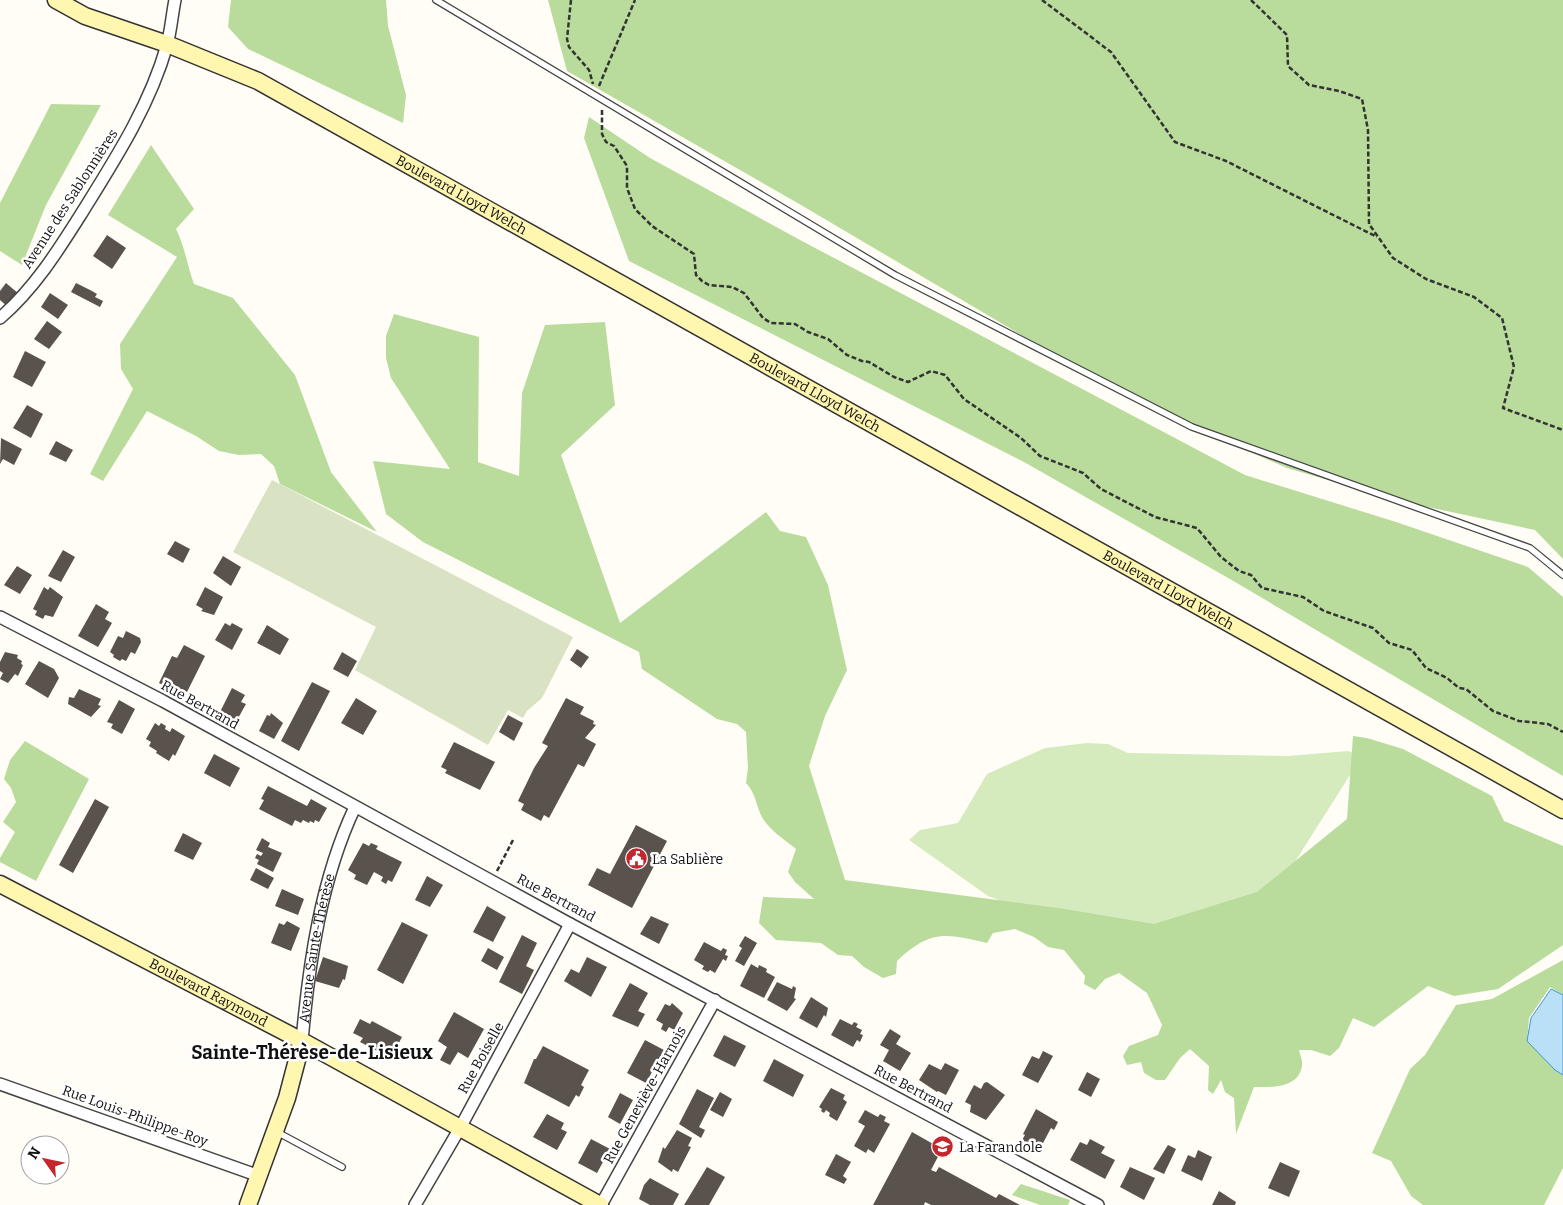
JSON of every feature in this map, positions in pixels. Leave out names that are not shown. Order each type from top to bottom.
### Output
[{"type":"main road","name":"Boulevard Lloyd Welch","points":[[56,0],[85,16],[167,44],[258,81],[1563,810]]},
{"type":"main road","name":"Boulevard Raymond","points":[[0,884],[302,1041],[601,1205]]},
{"type":"main road","name":"Avenue Sainte-Thérèse","points":[[248,1205],[287,1098],[302,1041]]},
{"type":"street","name":"Avenue des Sablonnières","points":[[0,318],[15,305],[50,264],[126,143],[153,83],[167,44],[175,0]]},
{"type":"street","name":"Rue Bertrand","points":[[0,617],[163,701],[570,924],[1098,1205]]},
{"type":"street","name":"Avenue Sainte-Thérèse","points":[[302,1041],[304,1006],[334,857],[355,807]]},
{"type":"street","name":"Rue Boiselle","points":[[416,1205],[460,1128],[570,924]]},
{"type":"street","name":"Rue Geneviève-Harnois","points":[[601,1205],[714,1000]]},
{"type":"street","name":"Rue Louis-Philippe-Roy","points":[[0,1084],[259,1176]]},
{"type":"lane","points":[[436,0],[895,275],[1192,427],[1530,548],[1563,575]]},
{"type":"lane","points":[[275,1131],[342,1167]]},
{"type":"path","points":[[571,0],[567,39],[570,47],[589,70],[594,85]]},
{"type":"path","points":[[595,96],[635,0]]},
{"type":"path","points":[[1042,0],[1111,52],[1175,142],[1226,160],[1379,238]]},
{"type":"path","points":[[1251,0],[1286,35],[1288,66],[1309,86],[1339,91],[1362,99],[1368,130],[1369,224],[1392,258],[1426,279],[1474,297],[1502,318],[1514,367],[1503,408],[1563,430]]},
{"type":"path","points":[[600,102],[602,134],[606,142],[614,146],[627,166],[627,188],[635,209],[652,226],[694,254],[696,275],[702,281],[709,285],[739,289],[750,297],[763,318],[771,322],[795,324],[808,332],[822,336],[847,355],[862,362],[868,362],[894,377],[908,382],[922,373],[938,372],[945,375],[964,399],[1021,438],[1040,456],[1084,473],[1101,489],[1155,517],[1197,528],[1221,557],[1240,571],[1251,575],[1262,588],[1303,597],[1324,611],[1373,628],[1389,643],[1412,650],[1426,668],[1447,678],[1459,688],[1466,689],[1494,711],[1513,719],[1548,724],[1563,732]]},
{"type":"path","points":[[492,881],[513,840]]},
{"type":"green space","points":[[231,0],[386,0],[388,26],[406,95],[403,123],[248,49],[228,27]]},
{"type":"green space","points":[[548,0],[1563,0],[1563,559],[1535,530],[1400,501],[1287,468],[1175,419],[1028,339],[801,205],[567,71]]},
{"type":"green space","points":[[51,104],[101,105],[46,205],[22,265],[0,251],[0,203]]},
{"type":"green space","points":[[589,117],[650,158],[802,241],[1245,475],[1396,522],[1528,567],[1563,597],[1563,776],[1230,579],[1024,462],[629,261],[584,138]]},
{"type":"green space","points":[[151,145],[194,209],[176,229],[194,284],[233,298],[295,375],[331,472],[377,532],[280,484],[274,466],[261,454],[239,455],[219,451],[196,436],[147,411],[103,481],[90,474],[133,389],[121,369],[120,344],[177,257],[108,215]]},
{"type":"green space","points":[[394,314],[479,337],[478,462],[519,476],[522,393],[545,325],[605,322],[615,405],[561,455],[620,623],[766,512],[780,531],[806,537],[828,585],[847,670],[825,716],[809,766],[845,880],[1065,909],[1154,924],[1257,892],[1347,819],[1353,736],[1367,738],[1403,749],[1492,796],[1504,821],[1563,846],[1563,945],[1498,989],[1454,996],[1428,986],[1374,1027],[1353,1018],[1339,1048],[1330,1056],[1311,1050],[1299,1050],[1302,1066],[1295,1079],[1283,1085],[1254,1087],[1236,1134],[1234,1098],[1225,1092],[1221,1080],[1213,1094],[1208,1090],[1209,1066],[1190,1049],[1180,1058],[1165,1080],[1156,1080],[1144,1073],[1141,1062],[1127,1065],[1123,1056],[1129,1046],[1158,1035],[1162,1025],[1147,993],[1119,973],[1105,979],[1095,990],[1084,984],[1085,976],[1064,950],[1048,947],[1034,937],[1015,929],[993,933],[987,943],[949,936],[929,939],[919,944],[897,961],[896,974],[883,978],[864,967],[852,956],[838,955],[821,943],[776,940],[759,923],[763,897],[814,899],[795,882],[788,872],[796,849],[766,823],[752,791],[746,783],[748,768],[746,732],[737,724],[717,719],[642,669],[639,652],[423,542],[386,514],[373,461],[450,469],[391,378],[386,358],[386,336]]},
{"type":"green space","points":[[272,480],[573,637],[542,698],[527,711],[523,718],[508,710],[488,745],[355,670],[376,627],[233,552]]},
{"type":"green space","points":[[25,741],[89,779],[36,881],[0,862],[0,858],[15,832],[3,822],[16,802],[11,788],[4,779],[10,760]]},
{"type":"green space","points":[[1087,743],[1108,744],[1128,753],[1288,756],[1348,751],[1362,756],[1229,966],[1044,917],[988,896],[909,840],[920,830],[958,823],[987,774],[1045,748]]},
{"type":"green space","points":[[1563,960],[1563,995],[1550,987],[1529,1018],[1527,1041],[1563,1075],[1563,1168],[1544,1205],[1423,1205],[1411,1196],[1391,1161],[1372,1153],[1410,1069],[1425,1055],[1456,1005],[1492,999]]},
{"type":"green space","points":[[1021,1184],[1070,1200],[1068,1205],[1040,1205],[1012,1195]]},
{"type":"water","points":[[1551,989],[1563,995],[1563,1075],[1555,1070],[1527,1041],[1531,1018]]},
{"type":"building","points":[[107,235],[126,248],[112,269],[93,256]]},
{"type":"building","points":[[6,283],[19,294],[8,307],[0,300],[0,291]]},
{"type":"building","points":[[76,283],[97,294],[95,297],[103,301],[100,307],[71,292]]},
{"type":"building","points":[[50,293],[68,305],[58,319],[41,307]]},
{"type":"building","points":[[47,321],[62,332],[49,349],[34,339]]},
{"type":"building","points":[[25,351],[46,362],[32,387],[13,377]]},
{"type":"building","points":[[27,405],[43,414],[31,438],[13,428]]},
{"type":"building","points":[[1,438],[22,449],[14,465],[3,459],[0,464]]},
{"type":"building","points":[[56,441],[73,450],[66,462],[49,454]]},
{"type":"building","points":[[175,541],[190,549],[183,563],[167,554]]},
{"type":"building","points":[[63,550],[75,557],[61,582],[48,576]]},
{"type":"building","points":[[223,556],[241,567],[231,586],[213,573]]},
{"type":"building","points":[[17,566],[32,575],[20,594],[4,585]]},
{"type":"building","points":[[44,587],[48,590],[50,587],[63,597],[53,617],[45,615],[43,619],[35,615],[37,611],[33,609]]},
{"type":"building","points":[[205,587],[223,597],[214,615],[201,611],[203,609],[196,605]]},
{"type":"building","points":[[96,604],[109,612],[105,619],[112,623],[98,647],[78,636]]},
{"type":"building","points":[[225,623],[230,626],[232,623],[243,629],[232,650],[215,640]]},
{"type":"building","points":[[267,625],[289,639],[280,655],[257,643]]},
{"type":"building","points":[[126,631],[140,638],[141,642],[135,654],[131,652],[126,661],[122,659],[120,661],[113,657],[114,655],[110,652],[118,636],[123,638]]},
{"type":"building","points":[[184,645],[205,656],[187,692],[175,686],[173,690],[159,683],[172,656],[177,658]]},
{"type":"building","points":[[577,649],[589,657],[581,668],[570,660]]},
{"type":"building","points":[[5,652],[18,655],[17,658],[22,661],[21,664],[23,665],[18,676],[15,674],[8,683],[0,679],[3,673],[0,671],[0,662]]},
{"type":"building","points":[[342,652],[357,661],[348,677],[333,669]]},
{"type":"building","points":[[39,661],[54,669],[59,678],[48,698],[25,684]]},
{"type":"building","points":[[312,682],[330,691],[299,751],[281,741]]},
{"type":"building","points":[[232,688],[245,695],[241,702],[246,704],[236,722],[219,714]]},
{"type":"building","points":[[79,689],[101,699],[98,705],[101,706],[91,717],[68,704],[69,697],[74,698]]},
{"type":"building","points":[[356,698],[377,711],[363,735],[341,723]]},
{"type":"building","points":[[566,698],[584,707],[580,714],[594,721],[593,724],[596,725],[585,738],[596,744],[584,767],[578,764],[549,818],[544,815],[541,821],[521,810],[524,804],[518,801],[534,768],[548,746],[542,743]]},
{"type":"building","points":[[119,700],[135,709],[122,734],[111,728],[113,724],[107,722]]},
{"type":"building","points":[[271,713],[283,723],[274,739],[259,731],[267,715],[270,716]]},
{"type":"building","points":[[508,715],[523,723],[514,741],[499,732]]},
{"type":"building","points":[[155,723],[159,726],[161,723],[170,732],[172,728],[185,736],[175,756],[173,754],[169,761],[156,753],[157,751],[149,746],[151,742],[146,739]]},
{"type":"building","points":[[454,742],[495,762],[480,790],[445,773],[447,770],[441,767]]},
{"type":"building","points":[[214,754],[240,768],[230,787],[204,773]]},
{"type":"building","points":[[268,786],[307,806],[311,799],[327,808],[319,822],[315,820],[314,823],[310,821],[309,823],[303,820],[301,823],[295,820],[292,826],[259,809],[264,800],[261,799]]},
{"type":"building","points":[[95,799],[109,807],[73,873],[59,865]]},
{"type":"building","points":[[636,825],[667,841],[632,908],[588,885],[597,868],[610,874]]},
{"type":"building","points":[[183,833],[202,843],[193,860],[174,851]]},
{"type":"building","points":[[262,838],[270,843],[268,847],[282,853],[273,872],[257,864],[259,860],[255,858],[257,854],[261,856],[263,853],[256,850]]},
{"type":"building","points":[[363,843],[369,846],[371,843],[378,846],[376,849],[402,862],[392,882],[388,880],[386,884],[381,881],[383,877],[374,872],[367,885],[354,879],[356,875],[348,870]]},
{"type":"building","points":[[256,868],[274,878],[268,889],[250,880]]},
{"type":"building","points":[[427,876],[443,885],[430,907],[415,900]]},
{"type":"building","points":[[282,889],[304,899],[298,915],[275,906]]},
{"type":"building","points":[[487,906],[506,917],[493,942],[473,932]]},
{"type":"building","points":[[651,916],[669,924],[659,944],[640,934]]},
{"type":"building","points":[[287,921],[300,928],[291,951],[271,943],[279,923],[284,925]]},
{"type":"building","points":[[402,922],[428,935],[403,984],[377,970]]},
{"type":"building","points":[[522,935],[537,943],[526,966],[534,970],[522,994],[499,982]]},
{"type":"building","points":[[745,936],[757,943],[744,966],[735,961],[742,948],[739,946]]},
{"type":"building","points":[[704,942],[721,951],[723,948],[727,950],[725,955],[728,956],[726,961],[723,959],[715,973],[702,969],[704,966],[694,960]]},
{"type":"building","points":[[488,948],[504,957],[497,970],[481,961]]},
{"type":"building","points":[[323,957],[348,966],[345,980],[343,979],[339,988],[315,981]]},
{"type":"building","points":[[587,957],[607,967],[591,997],[564,981],[571,969],[579,973]]},
{"type":"building","points":[[751,964],[758,968],[759,965],[767,969],[766,972],[775,977],[764,998],[740,986]]},
{"type":"building","points":[[777,982],[792,989],[793,986],[796,988],[794,998],[796,999],[787,1011],[767,1000]]},
{"type":"building","points":[[630,983],[648,993],[638,1011],[645,1014],[638,1027],[612,1016]]},
{"type":"building","points":[[811,997],[828,1008],[826,1017],[824,1015],[817,1028],[799,1018]]},
{"type":"building","points":[[672,1003],[683,1013],[674,1030],[669,1027],[666,1032],[661,1029],[663,1024],[656,1020],[665,1004],[670,1006]]},
{"type":"building","points":[[454,1012],[484,1029],[468,1058],[458,1052],[450,1065],[440,1060],[447,1047],[438,1041]]},
{"type":"building","points":[[360,1019],[370,1024],[372,1021],[402,1037],[391,1058],[360,1042],[363,1038],[353,1033]]},
{"type":"building","points":[[840,1019],[852,1025],[854,1022],[858,1024],[856,1027],[862,1030],[860,1034],[863,1035],[860,1042],[857,1040],[853,1047],[831,1035]]},
{"type":"building","points":[[890,1029],[901,1036],[896,1044],[911,1053],[900,1071],[883,1061],[889,1050],[880,1045]]},
{"type":"building","points":[[724,1035],[746,1046],[735,1067],[713,1056]]},
{"type":"building","points":[[645,1040],[664,1050],[646,1083],[627,1073]]},
{"type":"building","points":[[543,1046],[589,1070],[581,1085],[584,1087],[579,1097],[576,1095],[569,1107],[524,1083],[534,1059],[536,1059]]},
{"type":"building","points":[[1043,1051],[1053,1056],[1038,1083],[1022,1075],[1032,1056],[1039,1059]]},
{"type":"building","points":[[774,1059],[804,1075],[793,1097],[763,1081]]},
{"type":"building","points":[[945,1063],[959,1070],[946,1095],[937,1092],[919,1080],[929,1064],[941,1070]]},
{"type":"building","points":[[1087,1072],[1100,1079],[1091,1097],[1078,1090]]},
{"type":"building","points":[[987,1082],[1005,1095],[986,1120],[970,1112],[971,1105],[965,1102],[974,1085],[981,1089],[984,1083]]},
{"type":"building","points":[[831,1088],[845,1095],[843,1099],[847,1102],[837,1121],[829,1116],[830,1113],[826,1110],[824,1113],[819,1107]]},
{"type":"building","points":[[697,1089],[714,1098],[699,1127],[705,1130],[701,1138],[679,1124]]},
{"type":"building","points":[[720,1092],[732,1099],[723,1117],[710,1110]]},
{"type":"building","points":[[620,1093],[633,1100],[620,1124],[608,1117]]},
{"type":"building","points":[[1036,1109],[1058,1122],[1054,1130],[1051,1128],[1042,1145],[1040,1143],[1038,1148],[1022,1140],[1025,1135],[1023,1134]]},
{"type":"building","points":[[865,1110],[878,1117],[880,1114],[886,1117],[884,1121],[890,1124],[874,1153],[868,1149],[866,1153],[854,1146],[865,1126],[858,1122]]},
{"type":"building","points":[[547,1114],[564,1123],[561,1129],[567,1132],[557,1150],[533,1137]]},
{"type":"building","points":[[677,1130],[692,1138],[688,1146],[691,1147],[678,1172],[673,1169],[672,1172],[658,1162],[663,1147],[665,1149]]},
{"type":"building","points":[[912,1132],[942,1149],[931,1170],[936,1172],[939,1167],[996,1198],[999,1194],[1020,1205],[931,1205],[925,1202],[924,1205],[873,1205]]},
{"type":"building","points":[[591,1139],[610,1149],[597,1173],[578,1163]]},
{"type":"building","points":[[1090,1139],[1105,1147],[1101,1153],[1115,1160],[1105,1179],[1070,1160],[1080,1142],[1087,1145]]},
{"type":"building","points":[[1168,1145],[1176,1149],[1164,1174],[1153,1169]]},
{"type":"building","points":[[1198,1150],[1212,1157],[1202,1181],[1181,1171],[1188,1155],[1195,1158]]},
{"type":"building","points":[[836,1154],[851,1162],[843,1176],[847,1179],[844,1184],[825,1175]]},
{"type":"building","points":[[1280,1162],[1300,1171],[1289,1197],[1268,1188]]},
{"type":"building","points":[[707,1167],[725,1177],[709,1205],[684,1205]]},
{"type":"building","points":[[1130,1167],[1155,1178],[1144,1200],[1120,1187]]},
{"type":"building","points":[[650,1178],[679,1194],[673,1205],[650,1205],[639,1199],[644,1185]]},
{"type":"building","points":[[1219,1191],[1236,1202],[1235,1205],[1212,1205]]},
{"type":"place","name":"La Sablière","points":[[636,859]]},
{"type":"place","name":"La Farandole","points":[[943,1147]]},
{"type":"district","name":"Sainte-Thérèse-de-Lisieux","points":[[312,1052]]}]
